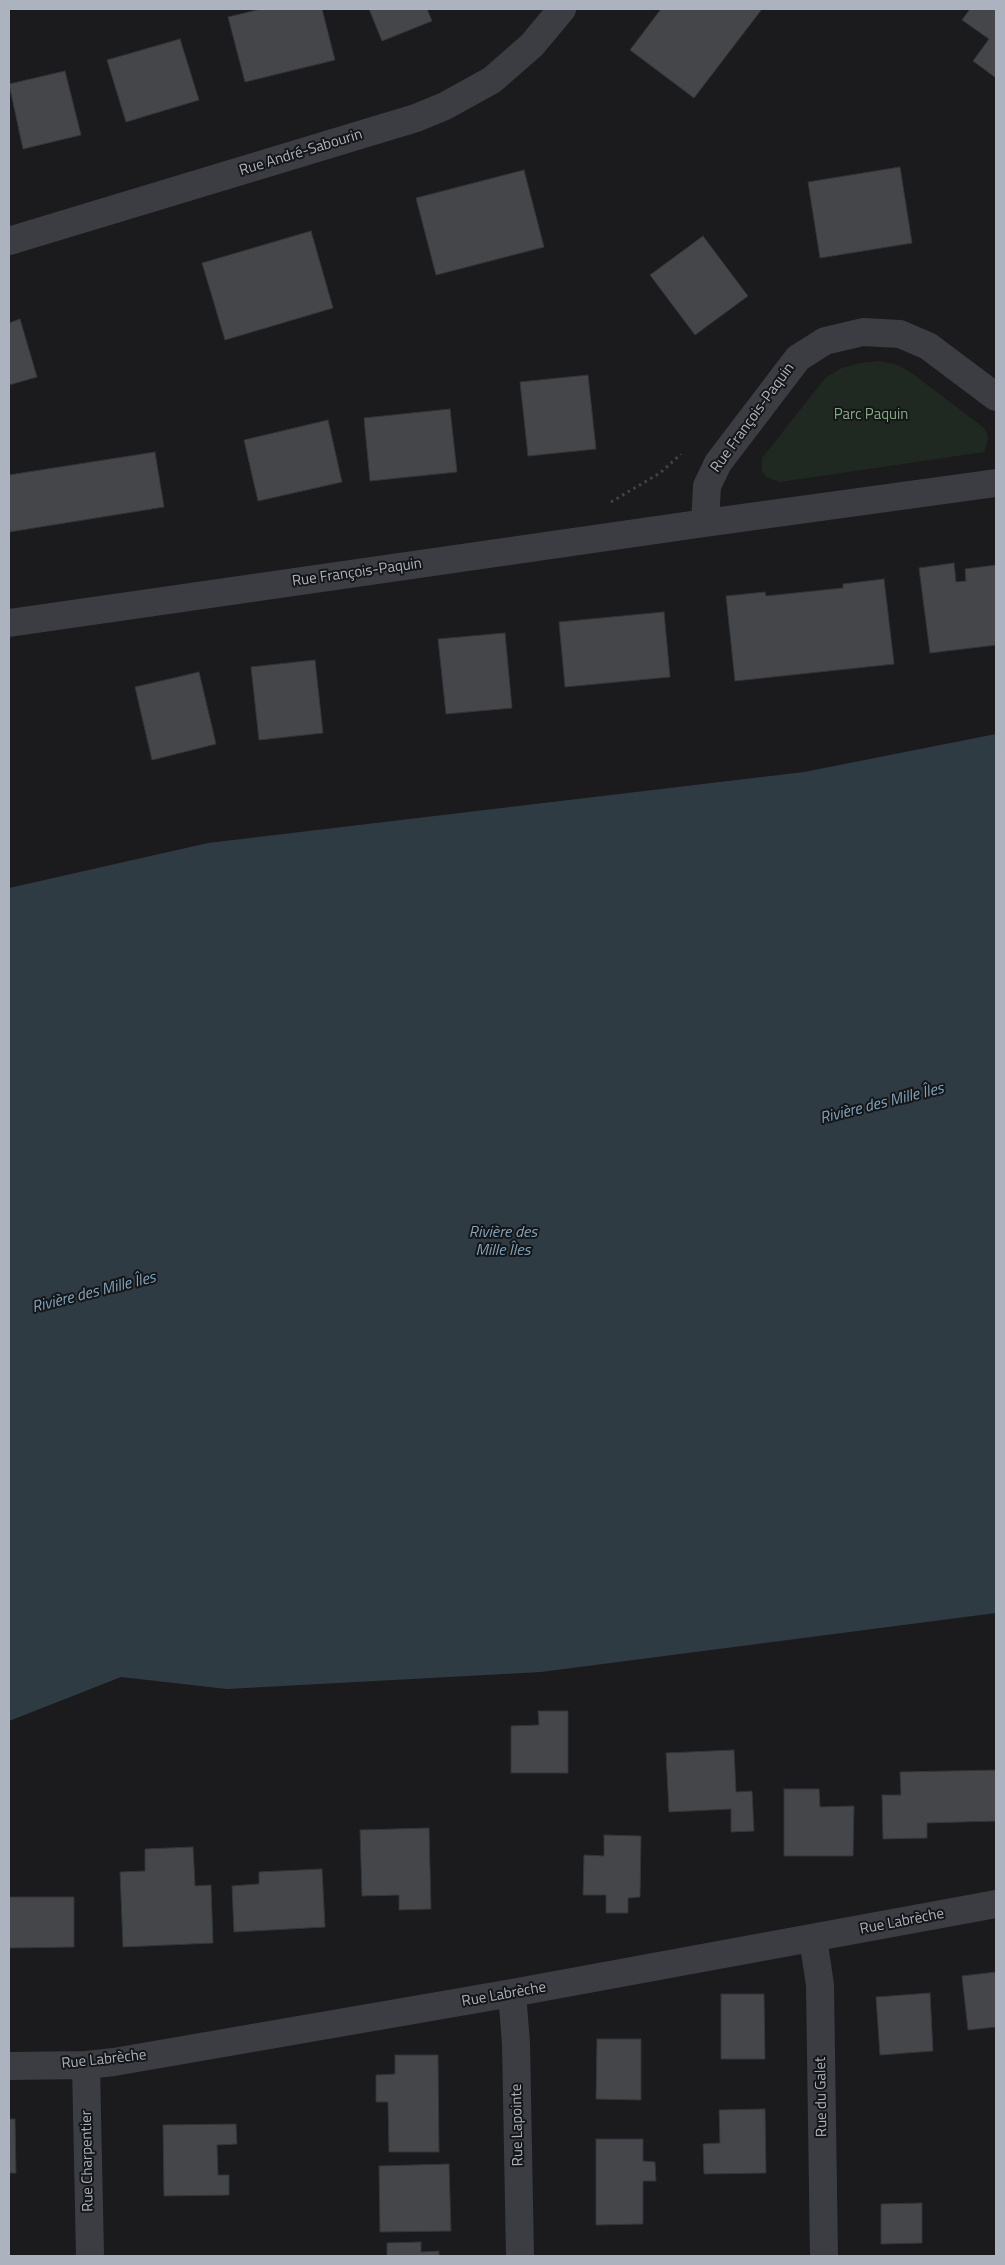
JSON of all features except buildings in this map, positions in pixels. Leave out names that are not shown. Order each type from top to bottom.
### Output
[{"type":"street","name":"Rue André-Sabourin","points":[[9,241],[407,120],[445,106],[492,80],[532,45],[562,9]]},
{"type":"street","name":"Rue François-Paquin","points":[[705,523],[707,486],[718,463],[798,358],[825,341],[863,332],[900,334],[928,346],[996,397]]},
{"type":"street","name":"Rue François-Paquin","points":[[9,622],[996,483]]},
{"type":"street","name":"Rue Labrèche","points":[[9,2066],[86,2065],[512,1993],[996,1904]]},
{"type":"street","name":"Rue du Galet","points":[[813,1938],[820,1985],[824,2256]]},
{"type":"street","name":"Rue Lapointe","points":[[512,1993],[516,2043],[520,2256]]},
{"type":"street","name":"Rue Charpentier","points":[[86,2065],[90,2256]]},
{"type":"path","points":[[611,502],[628,494],[660,473],[681,454]]},
{"type":"green space","name":"Parc Paquin","points":[[879,361],[898,365],[913,374],[984,428],[988,436],[984,452],[780,482],[766,477],[762,471],[762,458],[826,377],[842,368],[860,363]]},
{"type":"water","name":"Rivière des Mille Îles","points":[[996,734],[996,1613],[541,1672],[227,1689],[121,1677],[9,1721],[9,888],[208,843],[804,772]]}]
